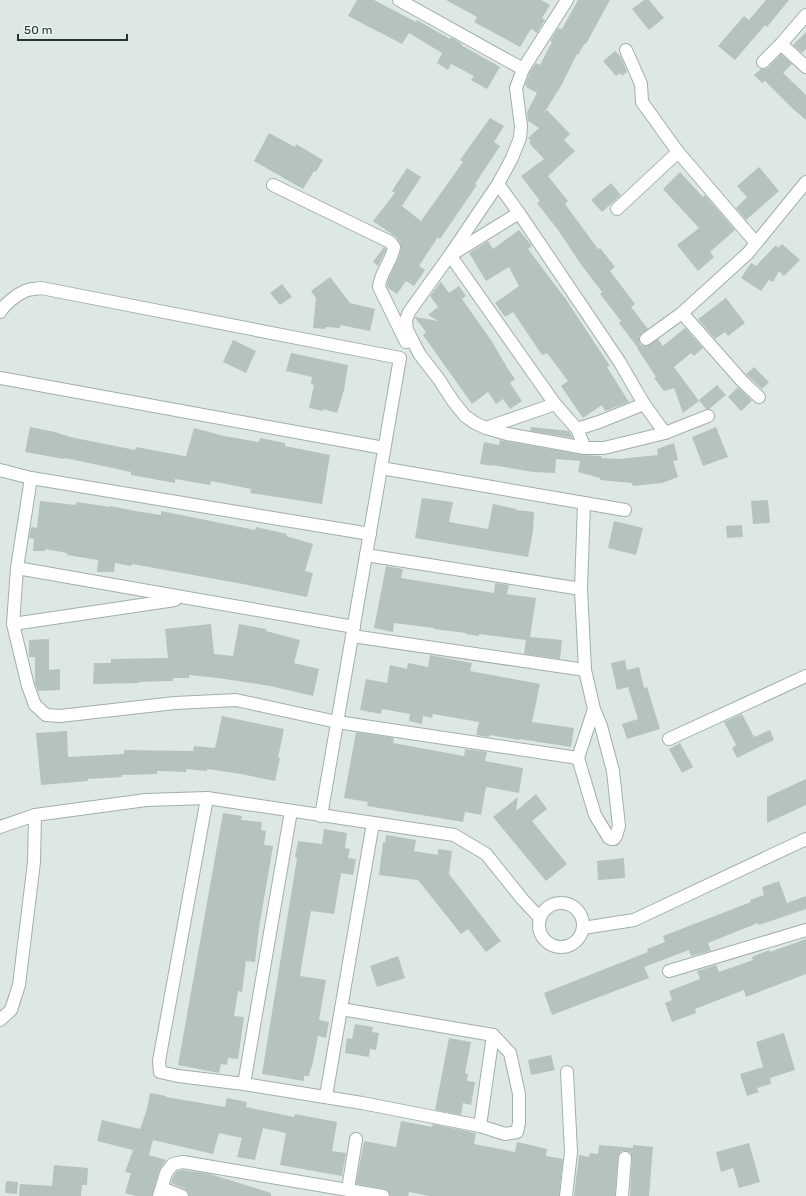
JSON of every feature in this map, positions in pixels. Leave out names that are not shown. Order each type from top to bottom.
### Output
[{"type":"street","points":[[399,0],[524,69]]},
{"type":"street","points":[[567,0],[524,69],[516,88],[521,126],[520,138],[512,158],[498,184],[409,312],[406,320],[407,330],[420,355],[438,378],[453,401],[466,416],[475,423],[486,428],[507,434],[585,448],[604,448],[665,433],[708,416]]},
{"type":"street","points":[[764,62],[782,44],[806,15]]},
{"type":"street","points":[[782,44],[806,67]]},
{"type":"street","points":[[626,50],[642,84],[642,102],[678,152],[756,243]]},
{"type":"street","points":[[617,209],[678,152]]},
{"type":"street","points":[[498,184],[619,360],[644,404],[665,433]]},
{"type":"street","points":[[273,185],[390,242],[394,247],[394,253],[379,280],[379,287],[406,344],[420,355]]},
{"type":"street","points":[[646,339],[682,313],[748,253],[804,190]]},
{"type":"street","points":[[450,255],[519,213]]},
{"type":"street","points":[[450,255],[555,404],[577,429],[585,448]]},
{"type":"street","points":[[0,312],[2,308],[26,290],[41,288],[400,358],[321,816]]},
{"type":"street","points":[[682,313],[742,381],[759,397]]},
{"type":"street","points":[[0,378],[384,448]]},
{"type":"street","points":[[486,428],[555,404]]},
{"type":"street","points":[[577,429],[644,404]]},
{"type":"street","points":[[381,468],[625,510]]},
{"type":"street","points":[[0,470],[31,478],[370,534]]},
{"type":"street","points":[[31,478],[16,568],[13,624],[31,696],[35,705],[46,715],[68,715],[175,703],[236,700],[337,722],[578,758]]},
{"type":"street","points":[[584,503],[581,589],[585,670],[594,709],[613,771],[619,826],[614,839],[609,838],[595,815],[578,758],[594,709]]},
{"type":"street","points":[[366,556],[581,589]]},
{"type":"street","points":[[16,568],[186,598],[353,631],[585,670]]},
{"type":"street","points":[[13,624],[186,598]]},
{"type":"street","points":[[669,739],[806,676]]},
{"type":"street","points":[[207,798],[159,1061],[160,1072],[178,1076],[326,1096],[480,1126],[505,1134],[517,1132],[519,1123],[519,1094],[510,1053],[493,1035],[341,1009]]},
{"type":"street","points":[[0,827],[35,814],[146,800],[207,798],[454,835],[486,854],[523,900],[540,918]]},
{"type":"street","points":[[244,1084],[291,811]]},
{"type":"street","points":[[0,1020],[11,1010],[19,985],[34,862],[35,814]]},
{"type":"street","points":[[326,1096],[373,823]]},
{"type":"street","points":[[583,928],[634,920],[806,839]]},
{"type":"street","points":[[561,902],[570,905],[578,910],[582,918],[583,928],[580,937],[565,947],[555,947],[547,943],[541,936],[538,927],[540,918],[544,909],[552,904],[561,902]]},
{"type":"street","points":[[668,971],[806,930]]},
{"type":"street","points":[[480,1126],[493,1035]]},
{"type":"street","points":[[566,1196],[571,1152],[568,1072]]},
{"type":"street","points":[[348,1190],[356,1139]]},
{"type":"street","points":[[622,1196],[625,1158]]},
{"type":"street","points":[[182,1196],[161,1192],[166,1173],[173,1164],[183,1162],[383,1196]]},
{"type":"building","points":[[357,0],[374,0],[416,22],[417,20],[450,39],[451,37],[462,44],[461,45],[500,67],[487,89],[471,80],[474,76],[451,64],[448,70],[437,63],[442,53],[409,33],[402,44],[348,16]]},
{"type":"building","points":[[446,0],[541,0],[550,5],[542,18],[545,20],[537,33],[531,29],[520,47],[474,22],[477,17]]},
{"type":"building","points":[[578,0],[610,0],[586,44],[585,43],[578,55],[577,54],[561,86],[544,113],[547,110],[570,134],[564,140],[575,151],[548,176],[568,201],[565,204],[598,249],[600,248],[615,267],[610,271],[635,304],[631,307],[648,329],[639,336],[640,344],[647,346],[658,339],[663,346],[685,328],[703,348],[694,356],[691,353],[674,367],[699,401],[683,413],[674,388],[664,391],[654,378],[656,377],[638,348],[619,323],[621,321],[600,294],[602,292],[537,203],[540,201],[521,176],[544,159],[529,143],[531,141],[528,138],[539,128],[528,121],[527,112],[537,93],[525,85],[530,72],[536,63],[540,65],[552,42],[550,41],[558,28],[562,29]]},
{"type":"building","points":[[644,0],[649,0],[664,18],[649,30],[632,9]]},
{"type":"building","points":[[766,0],[789,0],[767,27],[765,25],[735,60],[718,46],[744,16],[749,20]]},
{"type":"building","points":[[806,32],[806,49],[802,53],[793,45]]},
{"type":"building","points":[[615,51],[621,57],[627,72],[622,76],[620,73],[616,76],[603,61]]},
{"type":"building","points":[[781,54],[792,64],[783,73],[806,95],[806,120],[765,81],[762,83],[754,75],[761,69],[768,68]]},
{"type":"building","points":[[490,118],[504,126],[494,142],[500,146],[475,184],[477,185],[440,239],[438,237],[419,266],[425,270],[414,286],[406,281],[397,294],[387,286],[388,279],[400,255],[401,245],[396,237],[373,221],[395,193],[392,191],[407,168],[421,177],[402,206],[421,221],[463,162],[460,160]]},
{"type":"building","points":[[269,133],[295,147],[296,144],[323,160],[303,189],[254,161]]},
{"type":"building","points":[[759,167],[779,191],[746,220],[736,208],[747,197],[737,186]]},
{"type":"building","points":[[680,172],[703,197],[705,195],[735,230],[710,252],[714,257],[698,271],[677,245],[699,228],[663,189]]},
{"type":"building","points":[[611,183],[621,195],[602,212],[591,200]]},
{"type":"building","points":[[519,230],[532,246],[528,249],[565,298],[610,366],[607,367],[629,402],[605,411],[602,405],[583,418],[561,386],[568,381],[547,353],[542,355],[513,312],[505,317],[495,303],[519,286],[509,267],[486,281],[469,253],[488,241],[493,249]]},
{"type":"building","points":[[782,244],[800,260],[784,276],[779,271],[773,282],[769,280],[761,291],[741,278],[751,263],[756,266],[776,245],[778,248]]},
{"type":"building","points":[[384,247],[386,250],[378,266],[373,262]]},
{"type":"building","points":[[330,277],[350,303],[375,309],[370,331],[340,325],[340,328],[313,328],[316,298],[311,291]]},
{"type":"building","points":[[441,282],[449,293],[459,286],[466,296],[462,299],[491,340],[515,379],[510,383],[522,401],[510,409],[503,399],[496,404],[488,392],[472,404],[423,335],[426,332],[415,317],[438,321],[428,315],[438,307],[430,296]]},
{"type":"building","points":[[282,284],[292,297],[280,305],[270,293]]},
{"type":"building","points":[[726,298],[745,323],[728,336],[725,332],[715,339],[698,319]]},
{"type":"building","points":[[233,340],[256,351],[246,373],[223,362]]},
{"type":"building","points":[[291,353],[348,365],[344,390],[337,413],[323,409],[323,411],[309,408],[314,385],[311,384],[312,377],[286,371]]},
{"type":"building","points":[[754,367],[769,382],[762,389],[746,374]]},
{"type":"building","points":[[717,385],[726,395],[709,409],[706,409],[699,400]]},
{"type":"building","points":[[738,387],[752,401],[741,411],[728,397]]},
{"type":"building","points":[[30,427],[55,432],[70,437],[135,450],[136,447],[184,456],[186,456],[194,428],[224,436],[259,442],[260,438],[285,443],[285,446],[330,455],[322,504],[250,493],[251,489],[211,481],[210,485],[175,479],[175,483],[131,475],[131,472],[65,458],[25,452]]},
{"type":"building","points":[[531,427],[569,431],[573,438],[530,431]]},
{"type":"building","points":[[716,427],[728,457],[703,466],[692,437]]},
{"type":"building","points":[[500,440],[584,455],[602,456],[601,458],[619,459],[658,455],[657,449],[674,443],[678,460],[673,461],[678,477],[662,483],[633,486],[632,483],[600,480],[600,478],[578,472],[580,461],[556,459],[555,473],[533,472],[480,464],[484,442],[499,445]]},
{"type":"building","points":[[422,498],[453,502],[449,522],[488,529],[493,504],[516,510],[534,512],[533,531],[528,557],[415,538]]},
{"type":"building","points":[[768,500],[770,523],[753,524],[751,501]]},
{"type":"building","points":[[40,501],[76,505],[77,502],[161,515],[161,511],[255,530],[256,527],[287,534],[286,536],[313,544],[305,571],[313,573],[307,597],[132,564],[131,566],[115,563],[114,572],[97,572],[98,560],[67,555],[67,553],[45,549],[45,551],[33,551],[34,539],[29,538],[31,527],[37,528]]},
{"type":"building","points":[[614,521],[643,528],[636,555],[608,548]]},
{"type":"building","points":[[742,525],[743,537],[727,538],[726,526]]},
{"type":"building","points":[[386,566],[403,569],[401,578],[494,593],[495,583],[509,585],[507,594],[536,598],[530,637],[562,640],[560,659],[524,654],[526,640],[479,634],[479,636],[394,623],[393,632],[374,628]]},
{"type":"building","points":[[211,624],[214,654],[233,656],[239,624],[266,629],[266,631],[300,640],[294,663],[319,669],[313,696],[270,686],[189,675],[189,678],[173,678],[173,681],[93,684],[94,663],[111,663],[111,659],[168,658],[165,629]]},
{"type":"building","points":[[49,639],[49,670],[60,669],[60,690],[38,691],[35,684],[35,657],[29,657],[29,640]]},
{"type":"building","points":[[430,655],[472,663],[470,671],[540,684],[532,722],[574,728],[571,747],[490,735],[489,737],[476,735],[479,722],[433,714],[432,718],[423,716],[422,724],[409,721],[410,714],[382,709],[381,714],[360,710],[366,679],[387,683],[390,665],[407,669],[408,663],[428,667]]},
{"type":"building","points":[[625,660],[627,670],[639,667],[644,688],[647,687],[660,729],[627,739],[622,724],[638,719],[628,687],[617,690],[611,663]]},
{"type":"building","points":[[742,714],[754,737],[770,730],[774,740],[737,758],[732,748],[736,745],[724,722]]},
{"type":"building","points":[[222,716],[284,729],[275,781],[207,769],[207,771],[186,769],[186,772],[157,771],[157,774],[122,775],[122,777],[88,779],[88,781],[41,785],[36,733],[67,731],[68,757],[124,754],[124,750],[193,751],[194,746],[215,748]]},
{"type":"building","points":[[356,732],[394,738],[393,743],[464,756],[465,749],[487,752],[485,761],[523,768],[519,793],[486,787],[481,815],[465,812],[463,822],[367,806],[368,802],[344,798]]},
{"type":"building","points":[[680,743],[693,767],[682,773],[669,749]]},
{"type":"building","points":[[806,779],[806,805],[767,823],[767,797]]},
{"type":"building","points":[[536,794],[547,809],[532,821],[567,864],[546,881],[493,817],[518,797],[516,811]]},
{"type":"building","points":[[223,813],[242,816],[241,820],[262,822],[261,830],[266,831],[264,845],[273,846],[259,928],[255,962],[246,961],[242,992],[238,991],[234,1016],[244,1017],[238,1059],[228,1058],[227,1065],[221,1064],[219,1073],[178,1065]]},
{"type":"building","points":[[324,829],[347,833],[345,848],[350,849],[348,858],[356,859],[353,875],[341,873],[334,914],[311,911],[300,976],[326,980],[319,1020],[329,1022],[326,1038],[318,1036],[312,1067],[309,1076],[304,1076],[304,1081],[262,1074],[297,858],[295,857],[298,841],[322,844]]},
{"type":"building","points":[[386,835],[416,840],[414,851],[438,855],[438,849],[452,851],[449,874],[501,941],[486,952],[468,929],[461,934],[418,880],[379,875],[383,842],[385,843]]},
{"type":"building","points":[[624,858],[625,878],[598,880],[597,861]]},
{"type":"building","points":[[779,881],[787,903],[806,896],[806,909],[759,925],[758,923],[708,943],[711,951],[691,956],[689,950],[644,967],[649,978],[552,1015],[544,993],[648,952],[647,949],[665,942],[663,936],[751,902],[750,900],[764,895],[762,887]]},
{"type":"building","points":[[806,939],[806,974],[746,997],[744,990],[695,1009],[696,1013],[672,1022],[665,1003],[672,1000],[669,991],[700,979],[697,971],[716,965],[719,972],[753,960],[752,957],[769,950],[770,952]]},
{"type":"building","points":[[398,956],[405,978],[377,987],[370,966]]},
{"type":"building","points":[[355,1024],[373,1027],[372,1032],[379,1033],[376,1050],[370,1049],[369,1057],[345,1053],[347,1038],[352,1039]]},
{"type":"building","points":[[784,1033],[795,1070],[770,1078],[771,1084],[757,1088],[759,1092],[747,1096],[740,1074],[763,1067],[756,1042]]},
{"type":"building","points":[[449,1038],[471,1042],[465,1073],[468,1074],[467,1081],[475,1082],[471,1105],[463,1103],[461,1115],[435,1110]]},
{"type":"building","points":[[551,1055],[555,1070],[531,1075],[528,1060]]},
{"type":"building","points":[[150,1093],[225,1107],[227,1098],[247,1102],[246,1107],[294,1117],[295,1114],[337,1122],[332,1151],[346,1153],[342,1176],[280,1165],[286,1133],[263,1128],[255,1160],[237,1157],[242,1138],[219,1133],[213,1154],[153,1140],[149,1155],[166,1160],[159,1171],[152,1196],[136,1196],[125,1193],[131,1173],[125,1172],[133,1150],[97,1141],[102,1120],[140,1129],[147,1109]]},
{"type":"building","points":[[401,1121],[432,1127],[433,1124],[476,1133],[474,1144],[515,1152],[517,1142],[547,1149],[546,1156],[563,1159],[559,1196],[430,1196],[409,1192],[408,1196],[390,1196],[388,1191],[385,1189],[356,1184],[364,1141],[396,1147]]},
{"type":"building","points":[[749,1143],[760,1182],[739,1188],[733,1168],[721,1172],[716,1152]]},
{"type":"building","points":[[599,1145],[633,1148],[633,1145],[653,1147],[649,1196],[630,1196],[632,1158],[630,1152],[621,1151],[618,1157],[615,1196],[574,1196],[579,1155],[589,1157],[590,1153],[598,1154]]},
{"type":"building","points":[[54,1165],[88,1168],[87,1185],[82,1185],[81,1196],[19,1196],[20,1184],[52,1186]]},
{"type":"building","points":[[183,1170],[210,1174],[271,1193],[271,1196],[189,1196],[185,1189],[171,1183],[177,1171]]},
{"type":"building","points":[[6,1181],[18,1182],[17,1194],[5,1193]]}]
